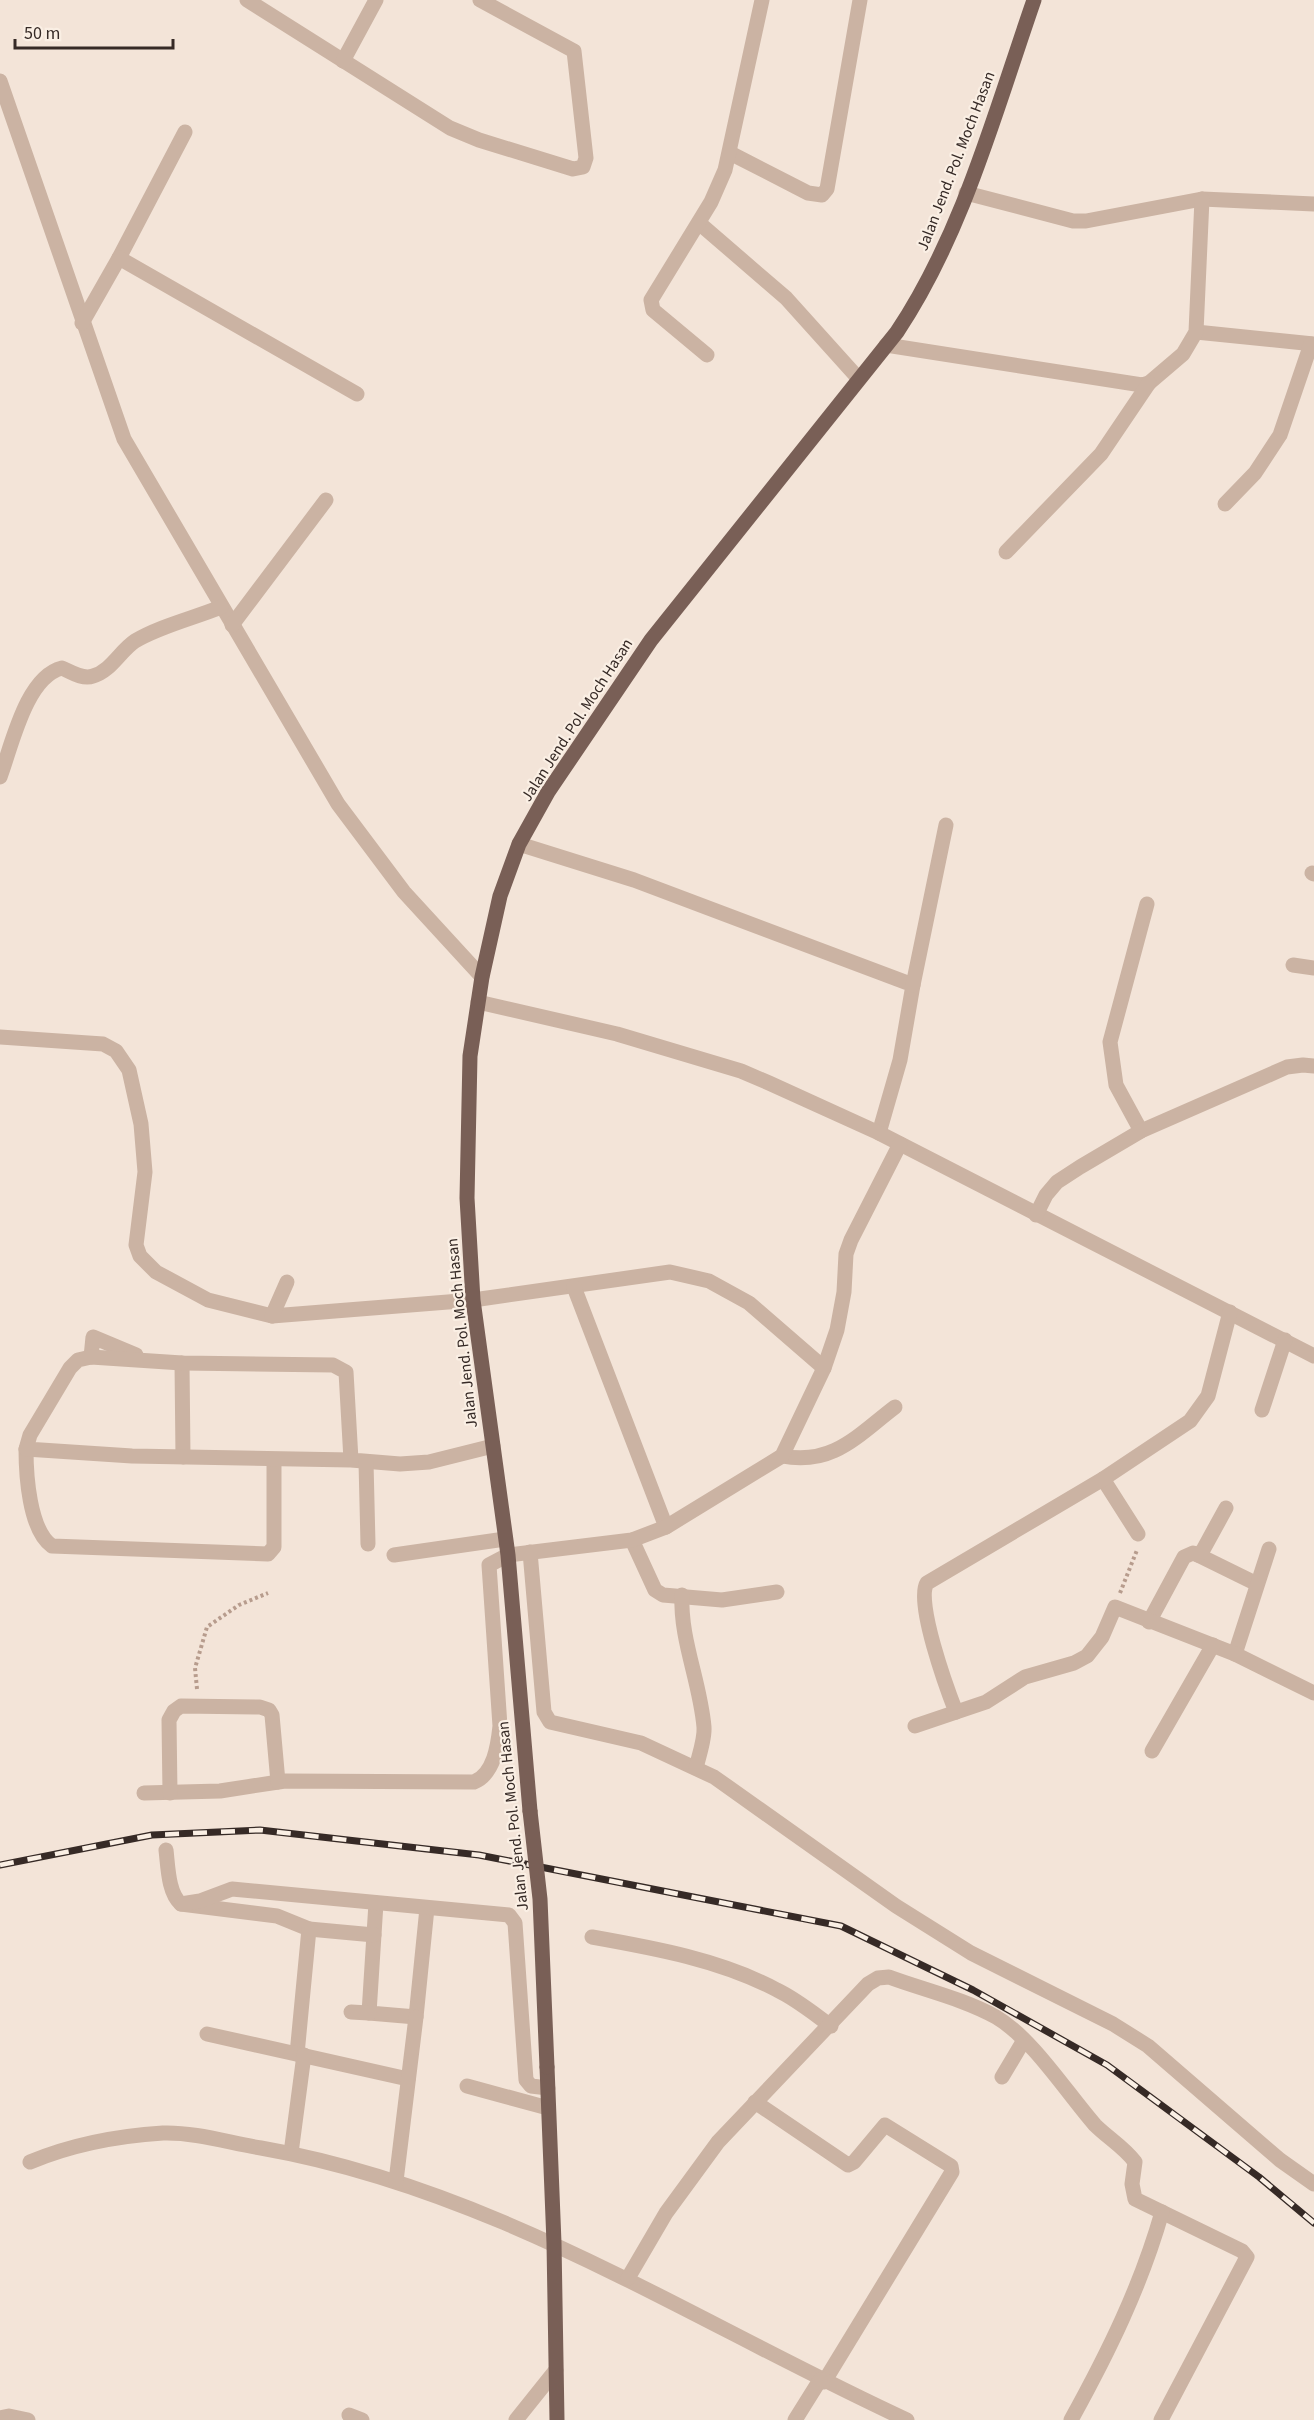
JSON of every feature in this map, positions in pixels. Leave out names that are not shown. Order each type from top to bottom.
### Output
[{"type":"main road","name":"Jalan Jend. Pol. Moch Hasan","points":[[557,2420],[554,2243],[548,2108],[541,2087],[547,2067],[540,1899],[530,1811],[508,1555],[473,1300],[467,1198],[470,1056],[482,977],[500,896],[519,844],[571,755],[651,639],[913,308],[932,273],[966,193],[1034,0]]},
{"type":"street","points":[[343,61],[376,0]]},
{"type":"street","points":[[254,2],[343,61],[462,134],[573,170],[583,167],[586,158],[574,51],[480,0]]},
{"type":"street","points":[[707,356],[653,310],[650,303],[711,202],[730,153],[762,0]]},
{"type":"street","points":[[730,153],[808,193],[822,195],[827,189],[860,0]]},
{"type":"street","points":[[0,81],[4,103],[124,439],[338,804],[404,892],[482,977]]},
{"type":"street","points":[[82,323],[185,132]]},
{"type":"street","points":[[966,193],[1073,221],[1086,221],[1202,199],[1314,204]]},
{"type":"street","points":[[1006,552],[1101,454],[1149,383],[1183,354],[1196,332],[1202,199]]},
{"type":"street","points":[[699,223],[786,298],[858,378]]},
{"type":"street","points":[[119,258],[357,394]]},
{"type":"street","points":[[1196,332],[1313,344],[1280,435],[1255,473],[1225,504]]},
{"type":"street","points":[[886,345],[1142,385],[1149,383]]},
{"type":"street","points":[[232,625],[327,500]]},
{"type":"street","points":[[0,777],[29,697],[46,675],[62,669],[85,677],[93,677],[107,668],[136,640],[221,607]]},
{"type":"street","points":[[879,1133],[900,1060],[946,825]]},
{"type":"street","points":[[519,844],[634,880],[913,985]]},
{"type":"street","points":[[1141,1131],[1116,1084],[1110,1042],[1147,904]]},
{"type":"street","points":[[1293,965],[1314,968]]},
{"type":"street","points":[[478,1002],[617,1034],[741,1071],[879,1133],[1314,1356]]},
{"type":"street","points":[[0,1037],[102,1044],[116,1051],[129,1070],[141,1124],[145,1172],[136,1245],[140,1256],[156,1272],[208,1300],[272,1316],[473,1300],[670,1272],[709,1281],[749,1303],[824,1368]]},
{"type":"street","points":[[1036,1215],[1046,1195],[1057,1182],[1141,1131],[1287,1067],[1314,1066]]},
{"type":"street","points":[[144,1793],[220,1791],[278,1782],[474,1782],[486,1774],[498,1743],[500,1726],[487,1567],[495,1560],[508,1555],[632,1540],[666,1527],[782,1456],[824,1368],[837,1330],[848,1247],[900,1144]]},
{"type":"street","points":[[272,1316],[287,1282]]},
{"type":"street","points":[[574,1287],[666,1527]]},
{"type":"street","points":[[956,1712],[933,1643],[923,1589],[927,1583],[1103,1479],[1190,1421],[1208,1395],[1230,1312]]},
{"type":"street","points":[[1262,1410],[1285,1340]]},
{"type":"street","points":[[274,1460],[274,1547],[268,1554],[52,1545],[42,1532],[27,1490],[26,1449],[30,1435],[70,1368],[78,1360],[91,1357],[182,1363],[341,1367],[346,1372],[351,1460]]},
{"type":"street","points":[[182,1363],[183,1457]]},
{"type":"street","points":[[782,1456],[805,1460],[839,1449],[895,1407]]},
{"type":"street","points":[[26,1449],[183,1457],[351,1460],[400,1464],[429,1462],[493,1446]]},
{"type":"street","points":[[366,1462],[368,1544]]},
{"type":"street","points":[[1103,1479],[1138,1534]]},
{"type":"street","points":[[1198,1555],[1208,1543],[1226,1508]]},
{"type":"street","points":[[394,1555],[506,1539]]},
{"type":"street","points":[[632,1540],[655,1590],[663,1595],[722,1600],[777,1592]]},
{"type":"street","points":[[1235,1654],[1269,1549]]},
{"type":"street","points":[[530,1552],[544,1712],[550,1722],[641,1743],[714,1777],[896,1906],[971,1953],[1113,2024],[1148,2046],[1280,2160],[1314,2184]]},
{"type":"street","points":[[1149,1622],[1184,1557],[1193,1553],[1257,1584]]},
{"type":"street","points":[[682,1595],[684,1637],[693,1669],[704,1729],[696,1768]]},
{"type":"street","points":[[915,1726],[986,1702],[1024,1677],[1074,1663],[1087,1656],[1102,1637],[1115,1607],[1235,1654],[1314,1693]]},
{"type":"street","points":[[1152,1750],[1213,1645]]},
{"type":"street","points":[[170,1793],[169,1720],[174,1711],[181,1706],[260,1707],[269,1710],[272,1714],[278,1782]]},
{"type":"street","points":[[166,1850],[172,1888],[176,1900],[181,1904],[277,1916],[309,1929],[374,1935]]},
{"type":"street","points":[[181,1904],[200,1901],[232,1889],[509,1916],[515,1923],[526,2080],[541,2087]]},
{"type":"street","points":[[369,2013],[376,1903]]},
{"type":"street","points":[[396,2181],[427,1908]]},
{"type":"street","points":[[291,2154],[301,2055],[309,1929]]},
{"type":"street","points":[[592,1937],[664,1950],[749,1978],[777,1989],[831,2026]]},
{"type":"street","points":[[628,2278],[692,2175],[755,2102],[831,2026],[868,1984],[878,1978],[889,1977],[995,2016],[1024,2040],[1095,2124],[1118,2143],[1135,2162],[1132,2184],[1136,2199],[1242,2251],[1247,2257],[1161,2420]]},
{"type":"street","points":[[351,2012],[416,2017]]},
{"type":"street","points":[[207,2034],[408,2079]]},
{"type":"street","points":[[1002,2077],[1024,2040]]},
{"type":"street","points":[[467,2086],[548,2108]]},
{"type":"street","points":[[755,2102],[848,2165],[854,2162],[885,2125],[946,2162],[952,2172],[822,2381],[795,2420]]},
{"type":"street","points":[[30,2162],[82,2143],[165,2133],[291,2154],[396,2181],[554,2243],[628,2278],[822,2381],[907,2420]]},
{"type":"street","points":[[1071,2420],[1111,2349],[1151,2250],[1162,2212]]},
{"type":"street","points":[[516,2420],[556,2370]]},
{"type":"street","points":[[0,2418],[9,2416],[28,2420]]},
{"type":"path","points":[[1115,1607],[1139,1546],[1138,1534]]},
{"type":"path","points":[[198,1707],[195,1668],[207,1627],[239,1605],[268,1593]]},
{"type":"railway","points":[[0,1865],[152,1835],[260,1830],[479,1855],[841,1926],[973,1990],[1107,2065],[1259,2177],[1314,2223]]}]
